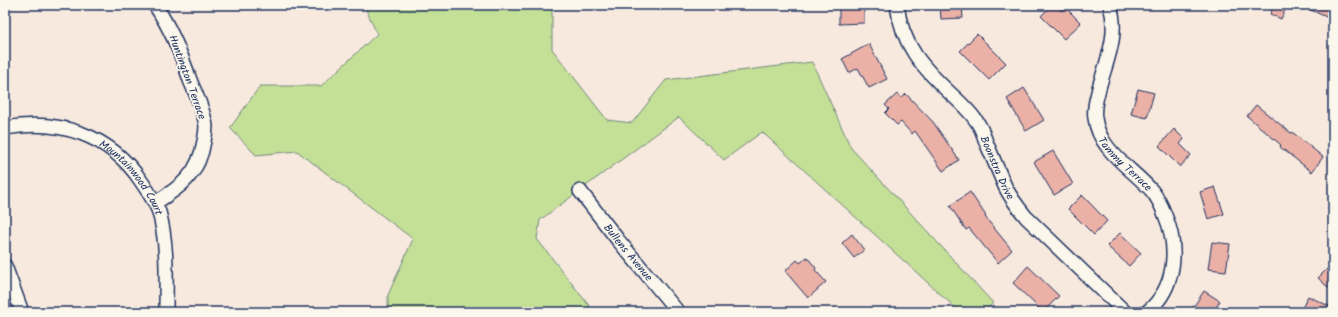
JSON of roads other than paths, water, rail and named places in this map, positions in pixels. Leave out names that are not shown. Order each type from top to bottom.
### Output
[{"type":"street","name":"Huntington Terrace","points":[[155,5],[178,46],[203,114],[206,128],[203,149],[195,170],[177,189],[155,203]]},
{"type":"street","name":"Boonstra Drive","points":[[897,5],[902,28],[911,49],[924,68],[969,111],[980,126],[1004,186],[1014,202],[1026,217],[1125,312]]},
{"type":"street","name":"Tammy Terrace","points":[[1110,5],[1114,27],[1113,42],[1094,105],[1094,117],[1097,129],[1112,153],[1152,191],[1169,224],[1173,241],[1174,258],[1172,274],[1161,297],[1147,312]]},
{"type":"street","name":"Mountainwood Court","points":[[5,128],[31,124],[66,129],[98,141],[122,157],[132,168],[151,194],[162,226],[165,243],[166,312]]},
{"type":"street","name":"Bullens Avenue","points":[[580,191],[618,240],[678,312]]},
{"type":"street","points":[[5,266],[22,312]]}]
